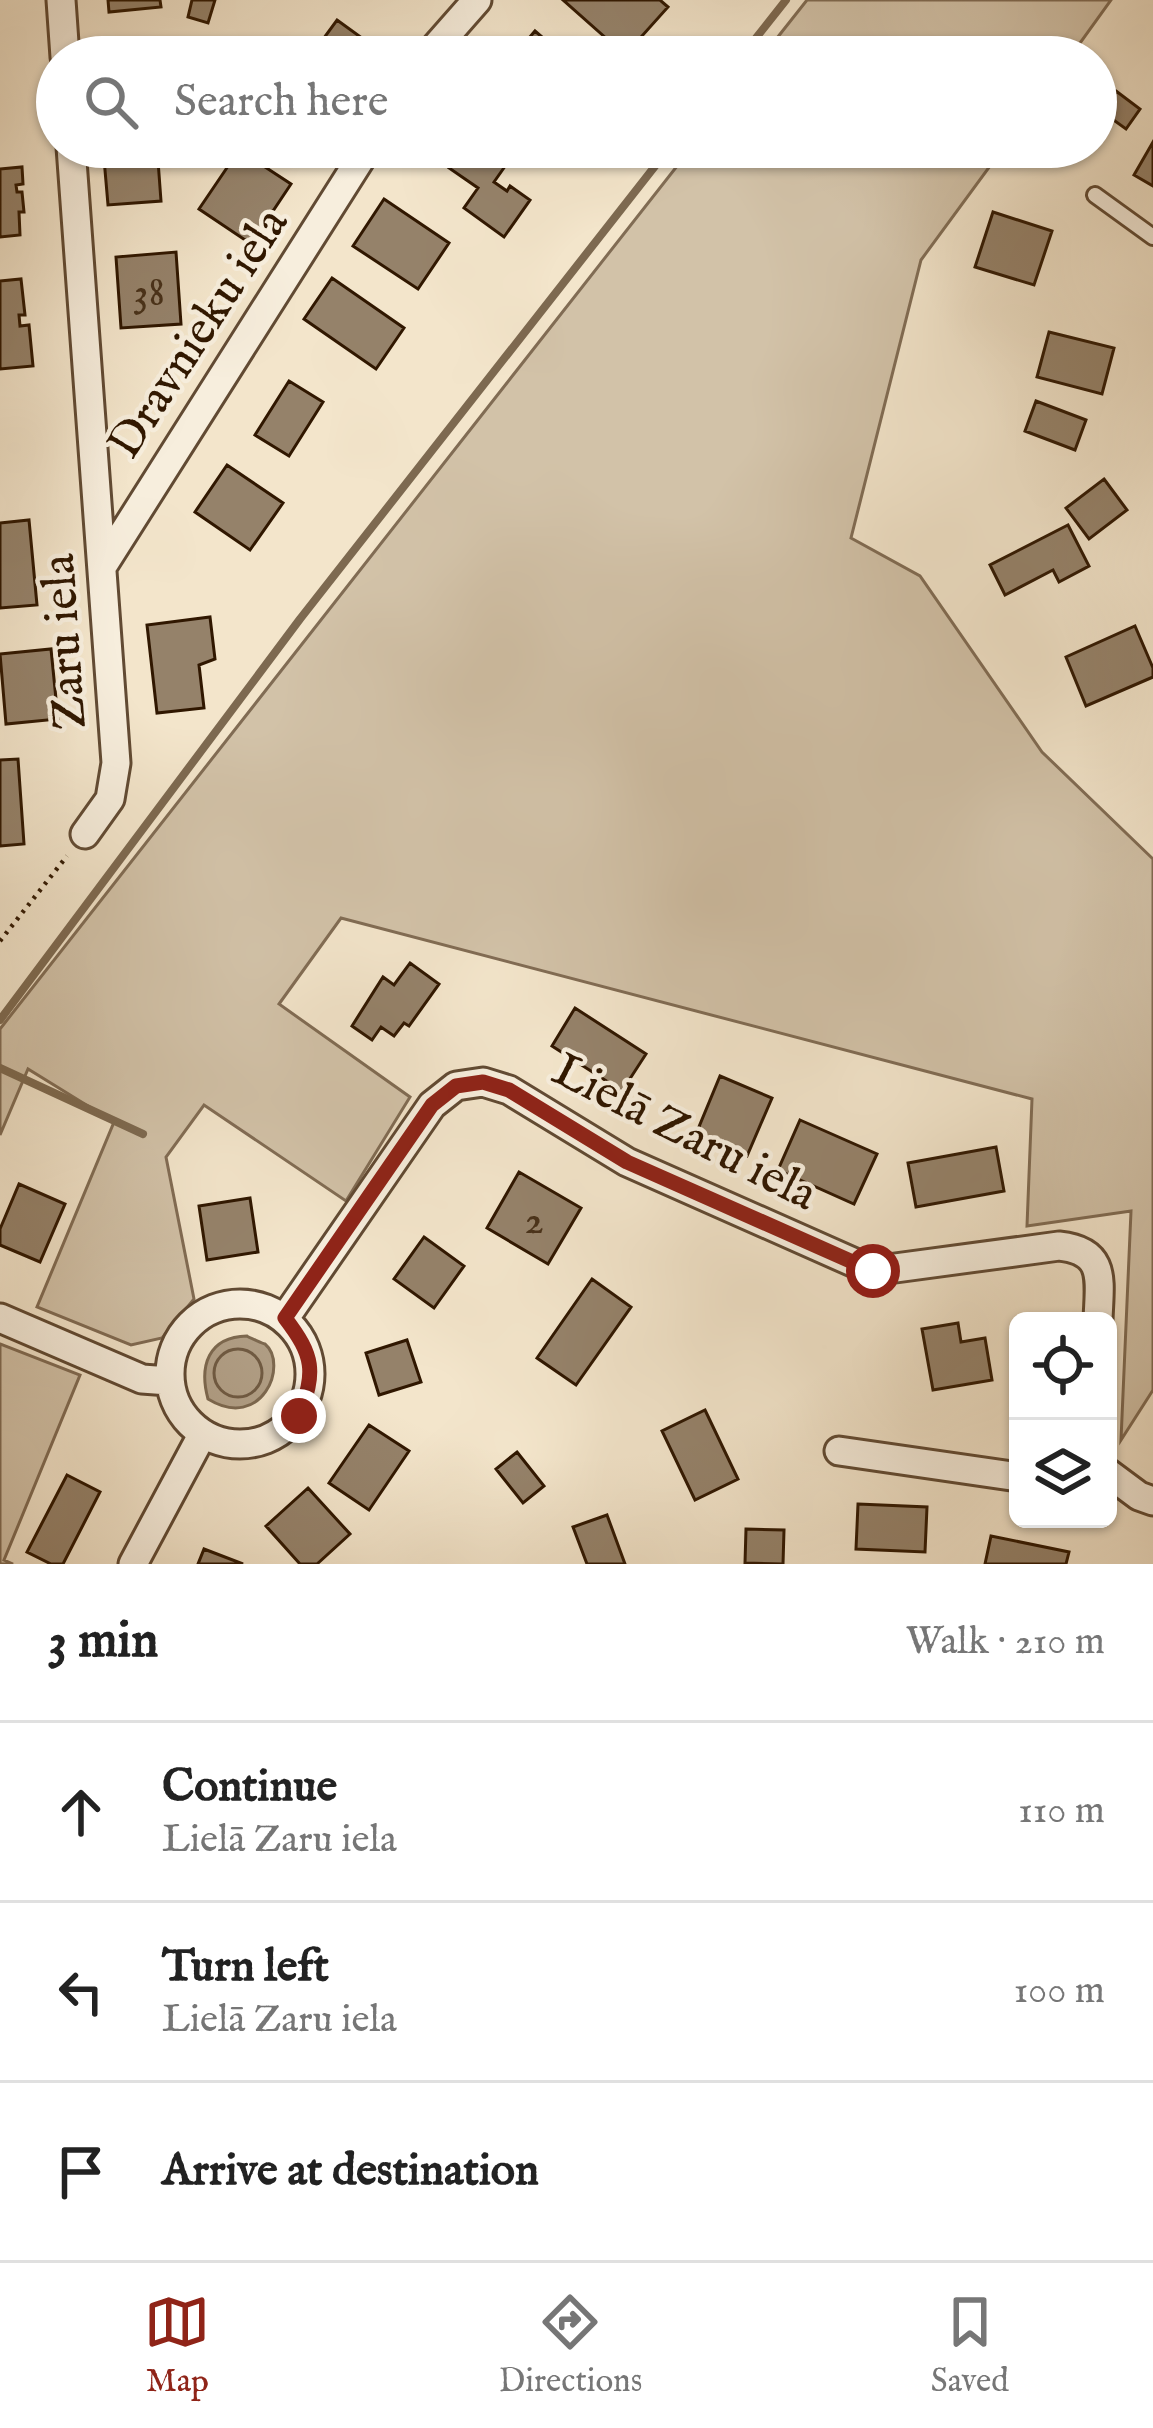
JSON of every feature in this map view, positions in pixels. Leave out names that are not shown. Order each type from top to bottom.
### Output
[{"type":"street","points":[[61,0],[63,36]]},
{"type":"street","points":[[445,36],[477,0]]},
{"type":"street","name":"Zaru iela","points":[[72,168],[116,764],[110,799],[85,834]]},
{"type":"street","name":"Dravnieku iela","points":[[101,567],[355,168]]},
{"type":"street","name":"Lielā Zaru iela","points":[[285,1318],[432,1105],[456,1086],[483,1082],[509,1090],[627,1162],[873,1271],[1059,1246],[1080,1248],[1093,1258],[1100,1278],[1098,1312]]},
{"type":"street","points":[[255,1304],[285,1318],[307,1347],[312,1382],[299,1416],[272,1439],[237,1446],[202,1435],[179,1412],[169,1382],[173,1348],[192,1321],[221,1305],[255,1304]]},
{"type":"street","points":[[0,1318],[142,1378],[169,1382]]},
{"type":"street","points":[[133,1564],[202,1435]]},
{"type":"street","points":[[838,1451],[1009,1476]]},
{"type":"street","points":[[1117,1481],[1153,1501]]},
{"type":"lane","points":[[1095,195],[1153,237]]},
{"type":"path","points":[[0,941],[85,834]]},
{"type":"shaded area","points":[[807,0],[1111,0],[1085,36],[779,36]]},
{"type":"shaded area","points":[[676,168],[989,168],[921,260],[851,538],[920,576],[1042,752],[1153,859],[1153,1390],[1121,1440],[1131,1211],[1027,1226],[1032,1099],[341,918],[279,1004],[410,1097],[346,1201],[204,1105],[166,1157],[194,1299],[162,1338],[131,1345],[37,1307],[114,1122],[28,1069],[0,1135],[0,1029]]},
{"type":"shaded area","points":[[0,1344],[80,1375],[4,1560],[13,1564],[0,1564]]},
{"type":"water","points":[[247,1336],[272,1353],[272,1379],[266,1391],[243,1407],[208,1399],[205,1375],[210,1356],[223,1342]]},
{"type":"building","points":[[108,0],[160,0],[161,7],[109,12]]},
{"type":"building","points":[[192,0],[215,0],[208,23],[188,17]]},
{"type":"building","points":[[563,0],[660,0],[668,7],[642,36],[604,36]]},
{"type":"building","points":[[337,20],[359,36],[325,36]]},
{"type":"building","points":[[1117,92],[1140,109],[1126,129],[1117,123]]},
{"type":"building","points":[[1153,142],[1153,186],[1134,175]]},
{"type":"building","points":[[22,167],[23,184],[16,185],[17,192],[22,192],[24,212],[19,212],[20,235],[0,237],[0,169]]},
{"type":"building","points":[[105,168],[159,168],[161,201],[108,205]]},
{"type":"building","points":[[227,168],[267,168],[291,184],[251,244],[199,209]]},
{"type":"building","points":[[449,168],[504,168],[494,182],[530,200],[504,237],[464,208],[478,188]]},
{"type":"building","points":[[384,199],[449,243],[418,289],[353,246]]},
{"type":"building","points":[[993,212],[1052,231],[1034,285],[975,267]]},
{"type":"building","points":[[176,252],[181,324],[121,328],[116,257]]},
{"type":"building","points":[[332,278],[404,328],[376,369],[304,319]]},
{"type":"building","points":[[21,279],[25,315],[19,315],[20,326],[29,325],[33,366],[0,369],[0,281]]},
{"type":"building","points":[[1049,332],[1114,348],[1102,394],[1037,377]]},
{"type":"building","points":[[289,381],[323,402],[289,456],[255,435]]},
{"type":"building","points":[[1036,401],[1086,420],[1075,450],[1025,431]]},
{"type":"building","points":[[227,465],[283,503],[250,550],[195,512]]},
{"type":"building","points":[[1104,479],[1127,510],[1089,539],[1066,508]]},
{"type":"building","points":[[29,520],[37,605],[0,608],[0,523]]},
{"type":"building","points":[[1068,525],[1089,566],[1059,582],[1053,570],[1005,595],[990,565]]},
{"type":"building","points":[[210,617],[215,659],[199,665],[204,708],[157,713],[147,625]]},
{"type":"building","points":[[1135,626],[1153,677],[1086,706],[1066,657]]},
{"type":"building","points":[[51,649],[58,719],[6,724],[0,654]]},
{"type":"building","points":[[18,759],[24,844],[0,846],[0,760]]},
{"type":"building","points":[[410,963],[439,984],[409,1026],[404,1023],[394,1036],[381,1027],[372,1040],[352,1026],[383,977],[394,985]]},
{"type":"building","points":[[575,1008],[646,1054],[622,1091],[552,1046]]},
{"type":"building","points":[[720,1076],[772,1098],[747,1156],[696,1134]]},
{"type":"building","points":[[800,1120],[877,1154],[854,1204],[778,1170]]},
{"type":"building","points":[[996,1147],[1004,1191],[916,1207],[908,1163]]},
{"type":"building","points":[[519,1172],[581,1208],[548,1264],[487,1228]]},
{"type":"building","points":[[19,1184],[65,1204],[40,1262],[0,1245],[0,1229]]},
{"type":"building","points":[[250,1198],[258,1252],[207,1260],[199,1206]]},
{"type":"building","points":[[424,1237],[464,1266],[434,1308],[394,1279]]},
{"type":"building","points":[[592,1279],[631,1307],[576,1385],[537,1358]]},
{"type":"building","points":[[958,1323],[961,1342],[985,1338],[992,1380],[933,1390],[922,1329]]},
{"type":"building","points":[[407,1340],[421,1382],[379,1395],[366,1353]]},
{"type":"building","points":[[705,1410],[738,1479],[695,1500],[662,1431]]},
{"type":"building","points":[[369,1425],[409,1451],[369,1510],[329,1483]]},
{"type":"building","points":[[517,1452],[544,1486],[523,1503],[496,1469]]},
{"type":"building","points":[[67,1475],[100,1492],[63,1564],[51,1564],[27,1552]]},
{"type":"building","points":[[308,1488],[350,1534],[317,1564],[300,1564],[266,1526]]},
{"type":"building","points":[[858,1504],[927,1507],[925,1552],[856,1549]]},
{"type":"building","points":[[607,1515],[625,1564],[587,1564],[573,1527]]},
{"type":"building","points":[[746,1529],[784,1530],[783,1564],[745,1563]]},
{"type":"building","points":[[991,1536],[1069,1552],[1066,1564],[985,1564]]},
{"type":"building","points":[[204,1549],[243,1564],[198,1564]]},
{"type":"waterway","points":[[758,36],[786,0]]},
{"type":"waterway","points":[[0,1020],[300,619],[654,168]]},
{"type":"waterway","points":[[0,1068],[143,1134]]},
{"type":"route","points":[[299,1416],[312,1382],[307,1347],[285,1318],[432,1105],[456,1086],[483,1082],[509,1090],[627,1162],[873,1271]]}]
